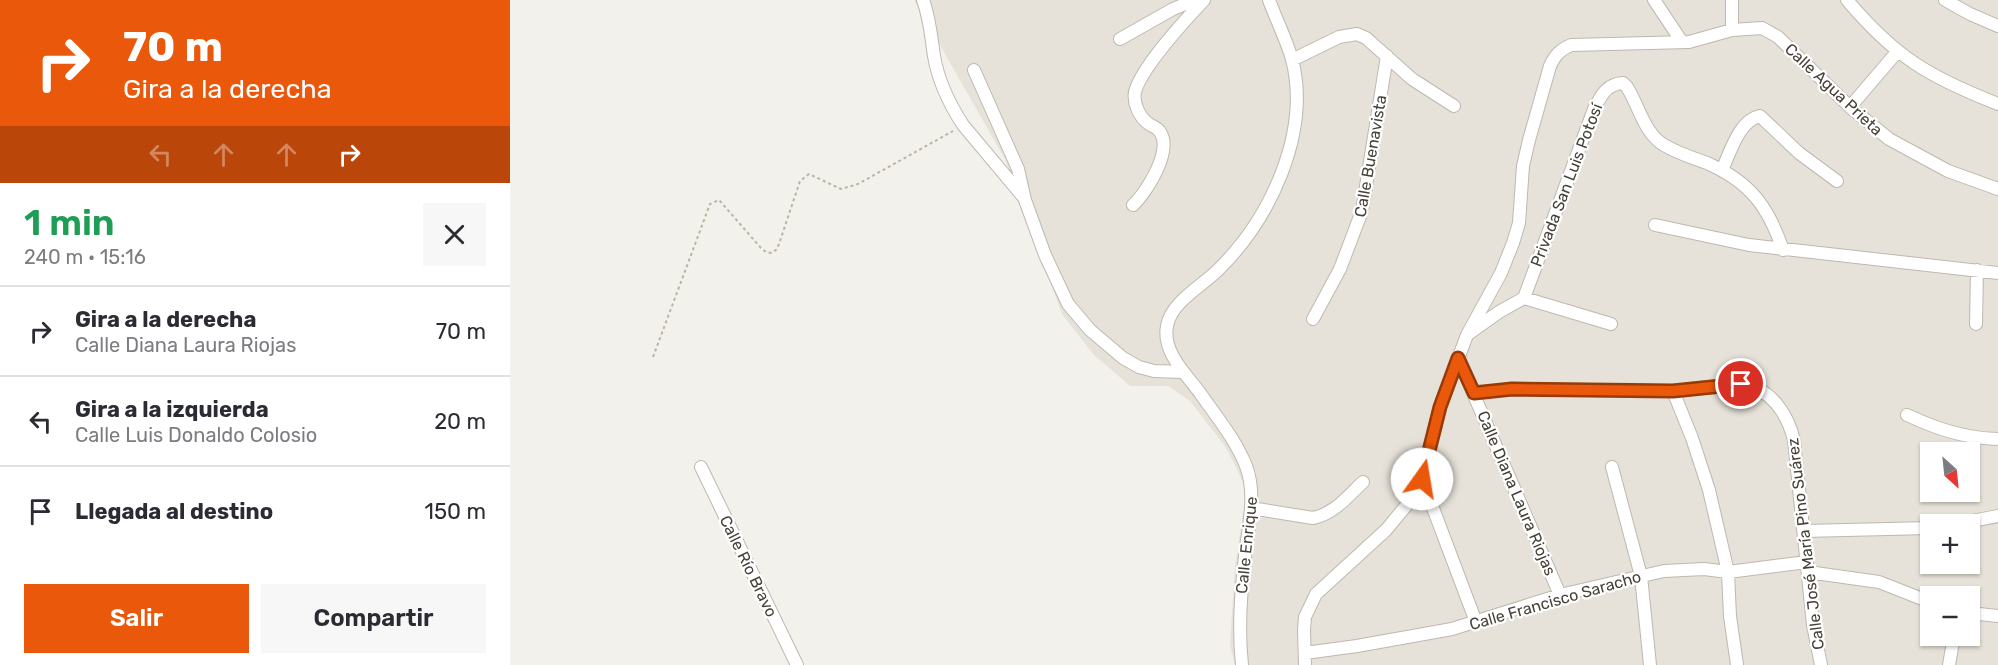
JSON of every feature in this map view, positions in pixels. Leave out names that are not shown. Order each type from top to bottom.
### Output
[{"type":"street","points":[[923,0],[930,19],[934,58],[954,112],[1025,200]]},
{"type":"street","points":[[1120,39],[1173,9],[1195,0]]},
{"type":"street","points":[[1133,205],[1143,195],[1154,176],[1164,140],[1158,129],[1143,118],[1136,103],[1135,93],[1149,66],[1181,24],[1204,0]]},
{"type":"street","name":"Calle Enrique","points":[[1242,665],[1239,620],[1251,508],[1250,480],[1241,455],[1183,372],[1169,348],[1166,337],[1167,325],[1176,308],[1224,264],[1246,238],[1262,213],[1287,162],[1293,135],[1295,84],[1292,60],[1269,0]]},
{"type":"street","points":[[1654,0],[1682,42]]},
{"type":"street","points":[[1305,659],[1305,617],[1316,594],[1392,524],[1410,501],[1422,479],[1440,407],[1458,358],[1467,335],[1501,273],[1513,243],[1519,223],[1523,166],[1554,56],[1571,45],[1682,42],[1700,40],[1732,30],[1732,0]]},
{"type":"street","points":[[1847,0],[1880,37],[1921,69],[1998,104]]},
{"type":"street","points":[[1945,0],[1998,26]]},
{"type":"street","name":"Calle Agua Prieta","points":[[1732,30],[1762,28],[1769,31],[1889,140],[1948,171],[1998,189]]},
{"type":"street","points":[[1292,60],[1349,34],[1356,34],[1366,38],[1412,80],[1454,106]]},
{"type":"street","points":[[1850,107],[1897,52]]},
{"type":"street","name":"Calle Buenavista","points":[[1313,319],[1340,269],[1362,211],[1387,56]]},
{"type":"street","points":[[975,70],[1015,160],[1025,200],[1060,290],[1078,319],[1102,342],[1139,367],[1154,371],[1183,372]]},
{"type":"street","name":"Privada San Luis Potosí","points":[[1524,298],[1594,109],[1609,87],[1623,83],[1647,127],[1664,145],[1722,170],[1746,186],[1758,198],[1776,230],[1783,250]]},
{"type":"street","points":[[1722,170],[1746,123],[1760,117],[1799,153],[1837,181]]},
{"type":"street","points":[[1656,225],[1783,250],[1998,273]]},
{"type":"street","points":[[1976,324],[1977,270]]},
{"type":"street","points":[[1467,335],[1499,312],[1524,298],[1611,324]]},
{"type":"street","name":"Calle Diana Laura Riojas","points":[[1458,358],[1560,596]]},
{"type":"street","name":"Calle José María Pino Suárez","points":[[1673,391],[1724,384],[1752,385],[1773,400],[1789,422],[1794,440],[1813,625],[1821,665]]},
{"type":"street","points":[[1474,393],[1521,389],[1673,391],[1704,473],[1728,572],[1730,616],[1737,665]]},
{"type":"street","points":[[1907,415],[1950,433],[1974,438],[1998,439]]},
{"type":"street","name":"Calle Río Bravo","points":[[701,467],[797,665]]},
{"type":"street","points":[[1612,467],[1641,576],[1650,665]]},
{"type":"street","points":[[1422,479],[1476,622]]},
{"type":"street","points":[[1251,508],[1313,518],[1320,517],[1328,513],[1363,482]]},
{"type":"street","points":[[1980,520],[1998,516]]},
{"type":"street","points":[[1804,531],[1920,528]]},
{"type":"street","name":"Calle Francisco Saracho","points":[[1305,659],[1425,635],[1560,596],[1664,571],[1691,569],[1728,572],[1808,567],[1879,582],[1920,599]]},
{"type":"street","points":[[1980,614],[1998,616]]},
{"type":"street","points":[[1949,665],[1952,646]]},
{"type":"path","points":[[653,357],[710,204],[719,200],[761,248],[771,254],[779,244],[800,182],[804,177],[809,174],[842,189],[858,184],[963,125]]},
{"type":"shaded area","points":[[914,0],[1998,0],[1998,665],[1235,665],[1230,645],[1235,566],[1245,502],[1243,483],[1234,463],[1224,445],[1190,401],[1168,386],[1130,386],[1094,355],[1062,314],[1005,159]]},
{"type":"route","points":[[1422,479],[1431,437],[1458,358],[1474,393],[1512,389],[1645,392],[1741,384]]}]
